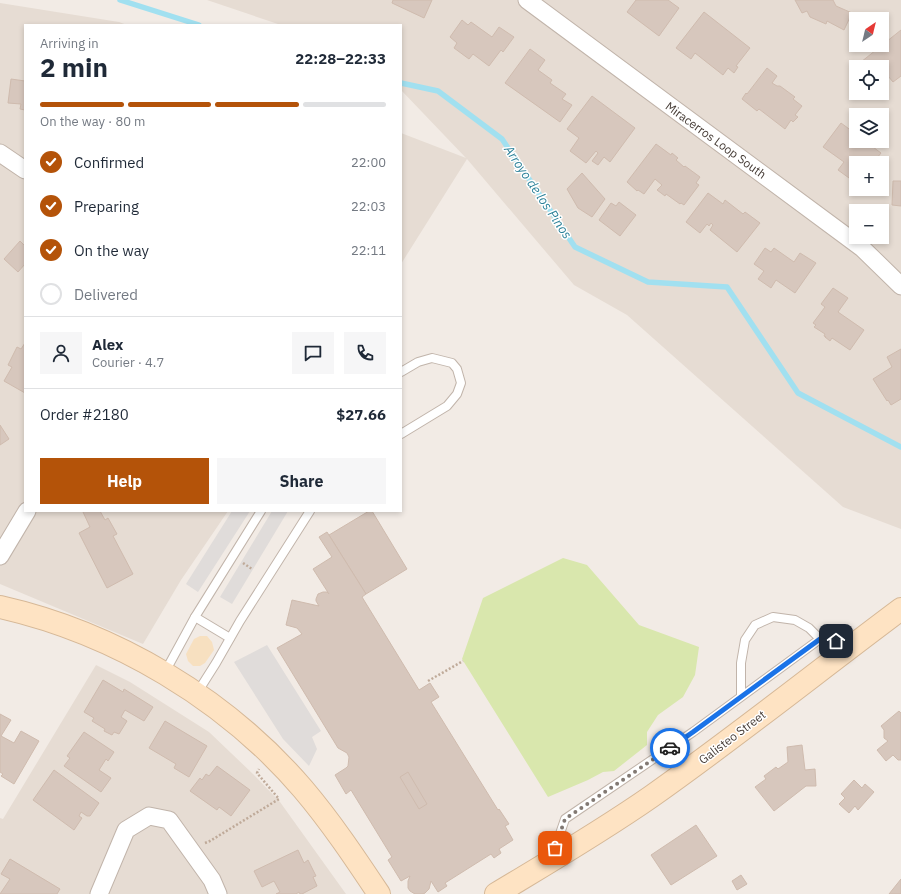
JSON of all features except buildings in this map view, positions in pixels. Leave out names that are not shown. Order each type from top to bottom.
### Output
[{"type":"street","name":"Miracerros Loop South","points":[[527,0],[862,248],[901,286]]},
{"type":"street","points":[[0,153],[24,169]]},
{"type":"street","points":[[0,556],[26,512]]},
{"type":"street","points":[[0,606],[44,618],[101,640],[164,673],[196,693],[230,718],[259,743],[303,788],[345,842],[379,894]]},
{"type":"street","name":"Galisteo Street","points":[[496,894],[584,841],[651,797],[725,743],[901,609]]},
{"type":"street","points":[[98,894],[126,830],[149,816],[169,820],[212,880],[218,894]]},
{"type":"lane","points":[[402,371],[418,362],[432,358],[452,363],[457,369],[461,383],[457,394],[447,406],[402,433]]},
{"type":"lane","points":[[164,673],[196,617],[260,512]]},
{"type":"lane","points":[[196,693],[251,602],[309,512]]},
{"type":"lane","points":[[196,617],[230,638]]},
{"type":"lane","points":[[741,696],[741,663],[745,640],[755,625],[773,617],[795,620],[809,628],[820,639],[836,641],[844,651]]},
{"type":"lane","points":[[550,862],[565,819],[693,732],[820,639]]},
{"type":"path","points":[[241,563],[252,569]]},
{"type":"path","points":[[428,681],[463,661]]},
{"type":"path","points":[[255,765],[264,773]]},
{"type":"path","points":[[190,849],[210,841],[279,799],[256,773],[260,769]]},
{"type":"shaded area","points":[[207,0],[901,0],[901,529],[843,507],[627,315],[574,285],[467,159],[402,262],[402,133],[466,158],[402,91],[402,24],[278,24]]},
{"type":"shaded area","points":[[0,3],[124,24],[24,24],[24,512],[227,512],[181,580],[143,644],[0,584]]},
{"type":"shaded area","points":[[231,512],[249,512],[198,592],[186,584]]},
{"type":"shaded area","points":[[271,512],[287,512],[232,604],[220,597]]},
{"type":"shaded area","points":[[267,645],[321,731],[312,737],[317,749],[309,766],[283,739],[234,662]]},
{"type":"shaded area","points":[[96,665],[130,682],[209,732],[280,802],[346,894],[0,894],[0,818],[3,819]]},
{"type":"green space","points":[[563,558],[587,565],[639,625],[699,647],[695,675],[683,697],[658,715],[647,732],[647,745],[614,771],[603,772],[548,797],[462,659],[483,598]]},
{"type":"sand","points":[[200,636],[207,636],[212,642],[214,650],[205,663],[200,666],[193,666],[188,661],[186,654],[194,639]]},
{"type":"waterway","name":"Arroyo de los Pinos","points":[[120,0],[196,24]]},
{"type":"waterway","name":"Arroyo de los Pinos","points":[[402,83],[438,91],[502,139],[575,247],[648,282],[727,287],[798,393],[901,447]]},
{"type":"way so far","points":[[555,848],[565,819],[670,748]]},
{"type":"route","points":[[670,748],[820,639],[836,641]]}]
